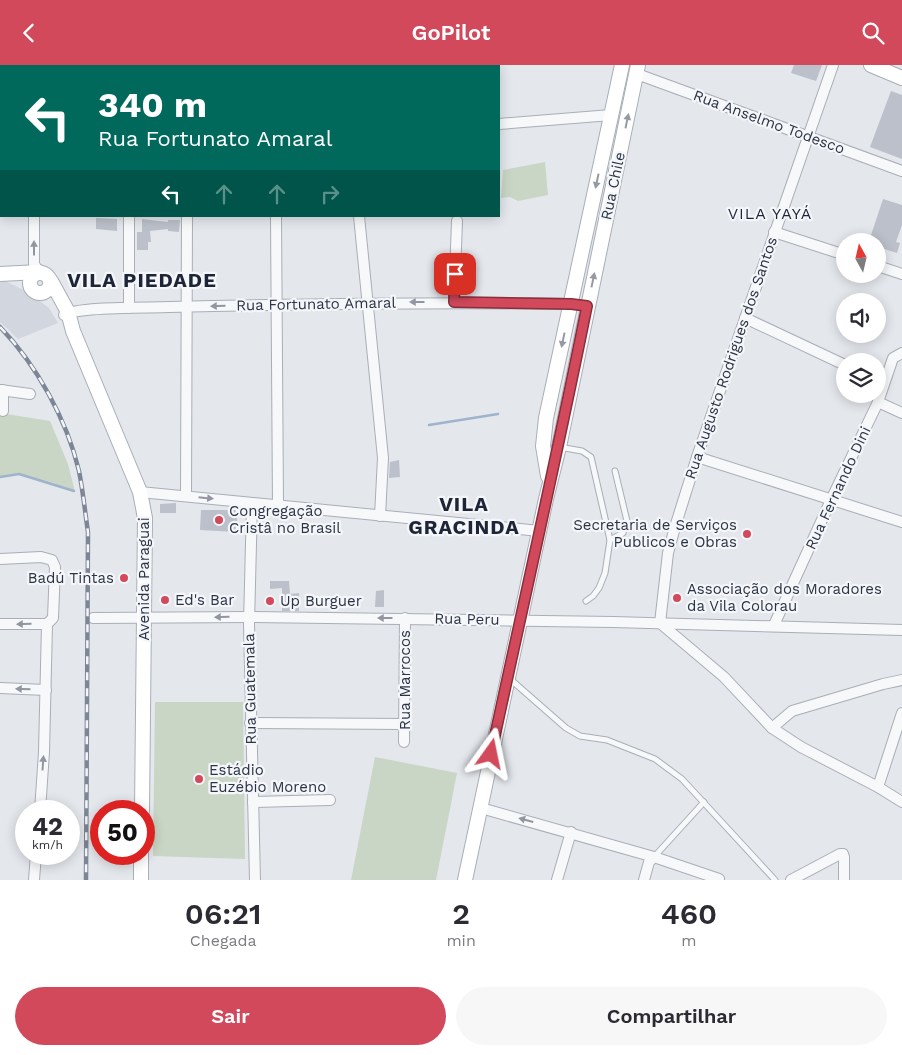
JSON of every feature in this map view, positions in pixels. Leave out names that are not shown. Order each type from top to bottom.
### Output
[{"type":"main road","name":"Rua Chile","points":[[546,499],[548,472],[543,446],[546,418],[622,65]]},
{"type":"main road","points":[[871,65],[902,78]]},
{"type":"main road","name":"Rua Chile","points":[[465,880],[638,70]]},
{"type":"main road","points":[[0,274],[44,275],[48,289],[36,290]]},
{"type":"main road","name":"Avenida Paraguai","points":[[0,274],[36,290],[66,314]]},
{"type":"main road","name":"Avenida Paraguai","points":[[44,275],[66,314],[140,492],[145,519],[142,800]]},
{"type":"main road","points":[[543,446],[548,452],[552,452],[559,447]]},
{"type":"main road","points":[[141,865],[141,880]]},
{"type":"street","name":"Rua Augusto Rodrigues dos Santos","points":[[660,623],[668,553],[697,457],[833,66]]},
{"type":"street","name":"Rua Anselmo Todesco","points":[[638,70],[807,137],[902,171]]},
{"type":"street","points":[[500,124],[611,115]]},
{"type":"street","points":[[34,217],[34,263],[36,268],[44,275]]},
{"type":"street","points":[[129,217],[129,308]]},
{"type":"street","points":[[186,496],[187,217]]},
{"type":"street","points":[[276,217],[278,505]]},
{"type":"street","points":[[359,217],[383,458],[380,516]]},
{"type":"street","points":[[454,302],[457,221]]},
{"type":"street","points":[[774,232],[836,252]]},
{"type":"street","points":[[886,269],[902,274]]},
{"type":"street","name":"Rua Fortunato Amaral","points":[[66,314],[129,308],[276,306],[367,302],[571,304]]},
{"type":"street","points":[[571,304],[587,306]]},
{"type":"street","points":[[745,318],[836,361]]},
{"type":"street","name":"Rua Fernando Dini","points":[[886,371],[893,358],[902,353]]},
{"type":"street","points":[[3,411],[1,390],[30,394]]},
{"type":"street","name":"Rua Fernando Dini","points":[[774,625],[878,403]]},
{"type":"street","points":[[880,403],[902,413]]},
{"type":"street","points":[[697,457],[902,522]]},
{"type":"street","points":[[140,492],[540,531]]},
{"type":"street","name":"Rua Guatemala","points":[[252,503],[250,723],[255,880]]},
{"type":"street","points":[[0,559],[41,557],[52,560],[55,567],[53,618],[48,623],[41,800]]},
{"type":"street","name":"Rua Peru","points":[[93,618],[250,617],[521,620],[774,625],[902,630]]},
{"type":"street","name":"Rua Marrocos","points":[[404,742],[405,619]]},
{"type":"street","points":[[0,624],[48,623]]},
{"type":"street","points":[[660,623],[724,677],[772,727],[801,747],[878,787],[902,802]]},
{"type":"street","points":[[772,727],[792,711],[902,680]]},
{"type":"street","points":[[0,688],[46,690]]},
{"type":"street","points":[[878,787],[902,713]]},
{"type":"street","points":[[250,723],[404,724]]},
{"type":"street","points":[[253,802],[330,800]]},
{"type":"street","points":[[480,807],[654,857],[719,880]]},
{"type":"street","points":[[557,880],[571,832]]},
{"type":"street","points":[[791,880],[840,853],[843,854],[844,880]]},
{"type":"street","points":[[644,880],[649,862],[654,857]]},
{"type":"street","points":[[34,880],[35,865]]},
{"type":"lane","points":[[559,447],[582,451],[591,457],[610,540],[606,573],[599,588],[586,601]]},
{"type":"lane","points":[[610,540],[623,533],[627,521],[614,471]]},
{"type":"lane","points":[[508,677],[566,728],[580,736],[608,740],[654,759],[682,779],[775,880]]},
{"type":"lane","points":[[654,857],[704,803]]},
{"type":"shaded area","points":[[0,281],[5,281],[28,292],[49,308],[58,323],[18,339],[0,322]]},
{"type":"green space","points":[[545,162],[548,195],[518,201],[510,197],[501,198],[503,170]]},
{"type":"green space","points":[[0,413],[50,421],[68,464],[75,492],[19,474],[0,477]]},
{"type":"green space","name":"Estádio Euzébio Moreno","points":[[155,702],[243,702],[245,859],[155,856]]},
{"type":"green space","points":[[375,757],[457,773],[436,880],[351,880]]},
{"type":"building","points":[[794,65],[822,65],[816,81],[791,73]]},
{"type":"building","points":[[891,91],[902,95],[902,159],[870,147]]},
{"type":"building","points":[[883,199],[902,205],[902,225],[896,242],[900,243],[897,253],[886,250],[886,233],[872,233]]},
{"type":"building","points":[[96,218],[117,219],[117,231],[96,229]]},
{"type":"building","points":[[142,219],[168,222],[168,220],[180,220],[179,232],[168,231],[168,229],[150,231],[151,242],[148,242],[148,250],[137,250],[137,232],[142,232]]},
{"type":"building","points":[[399,460],[400,477],[389,478],[390,462]]},
{"type":"building","points":[[176,503],[176,513],[160,513],[160,504]]},
{"type":"building","name":"Congregação Cristâ no Brasil","points":[[201,510],[237,510],[237,532],[200,530]]},
{"type":"building","points":[[270,581],[289,581],[290,594],[299,593],[299,611],[282,611],[282,588],[270,589]]},
{"type":"building","points":[[384,590],[384,607],[375,607],[376,591]]},
{"type":"waterway","points":[[429,425],[498,414]]},
{"type":"waterway","points":[[0,477],[19,474],[74,491]]},
{"type":"railway","points":[[0,327],[26,358],[49,394],[67,432],[82,486],[88,532],[86,880]]},
{"type":"place","name":"Congregação Cristâ no Brasil","points":[[219,520]]},
{"type":"place","name":"Secretaria de Serviços Publicos e Obras","points":[[747,534]]},
{"type":"place","name":"Badú Tintas","points":[[124,578]]},
{"type":"place","name":"Associação dos Moradores da Vila Colorau","points":[[677,598]]},
{"type":"place","name":"Ed's Bar","points":[[165,600]]},
{"type":"place","name":"Up Burguer","points":[[270,601]]},
{"type":"place","name":"Estádio Euzébio Moreno","points":[[199,779]]},
{"type":"district","name":"VILA YAYÁ","points":[[770,213]]},
{"type":"district","name":"VILA PIEDADE","points":[[142,280]]},
{"type":"district","name":"VILA GRACINDA","points":[[464,516]]},
{"type":"route","points":[[455,274],[454,302],[571,304],[587,306],[559,447],[491,754]]}]
